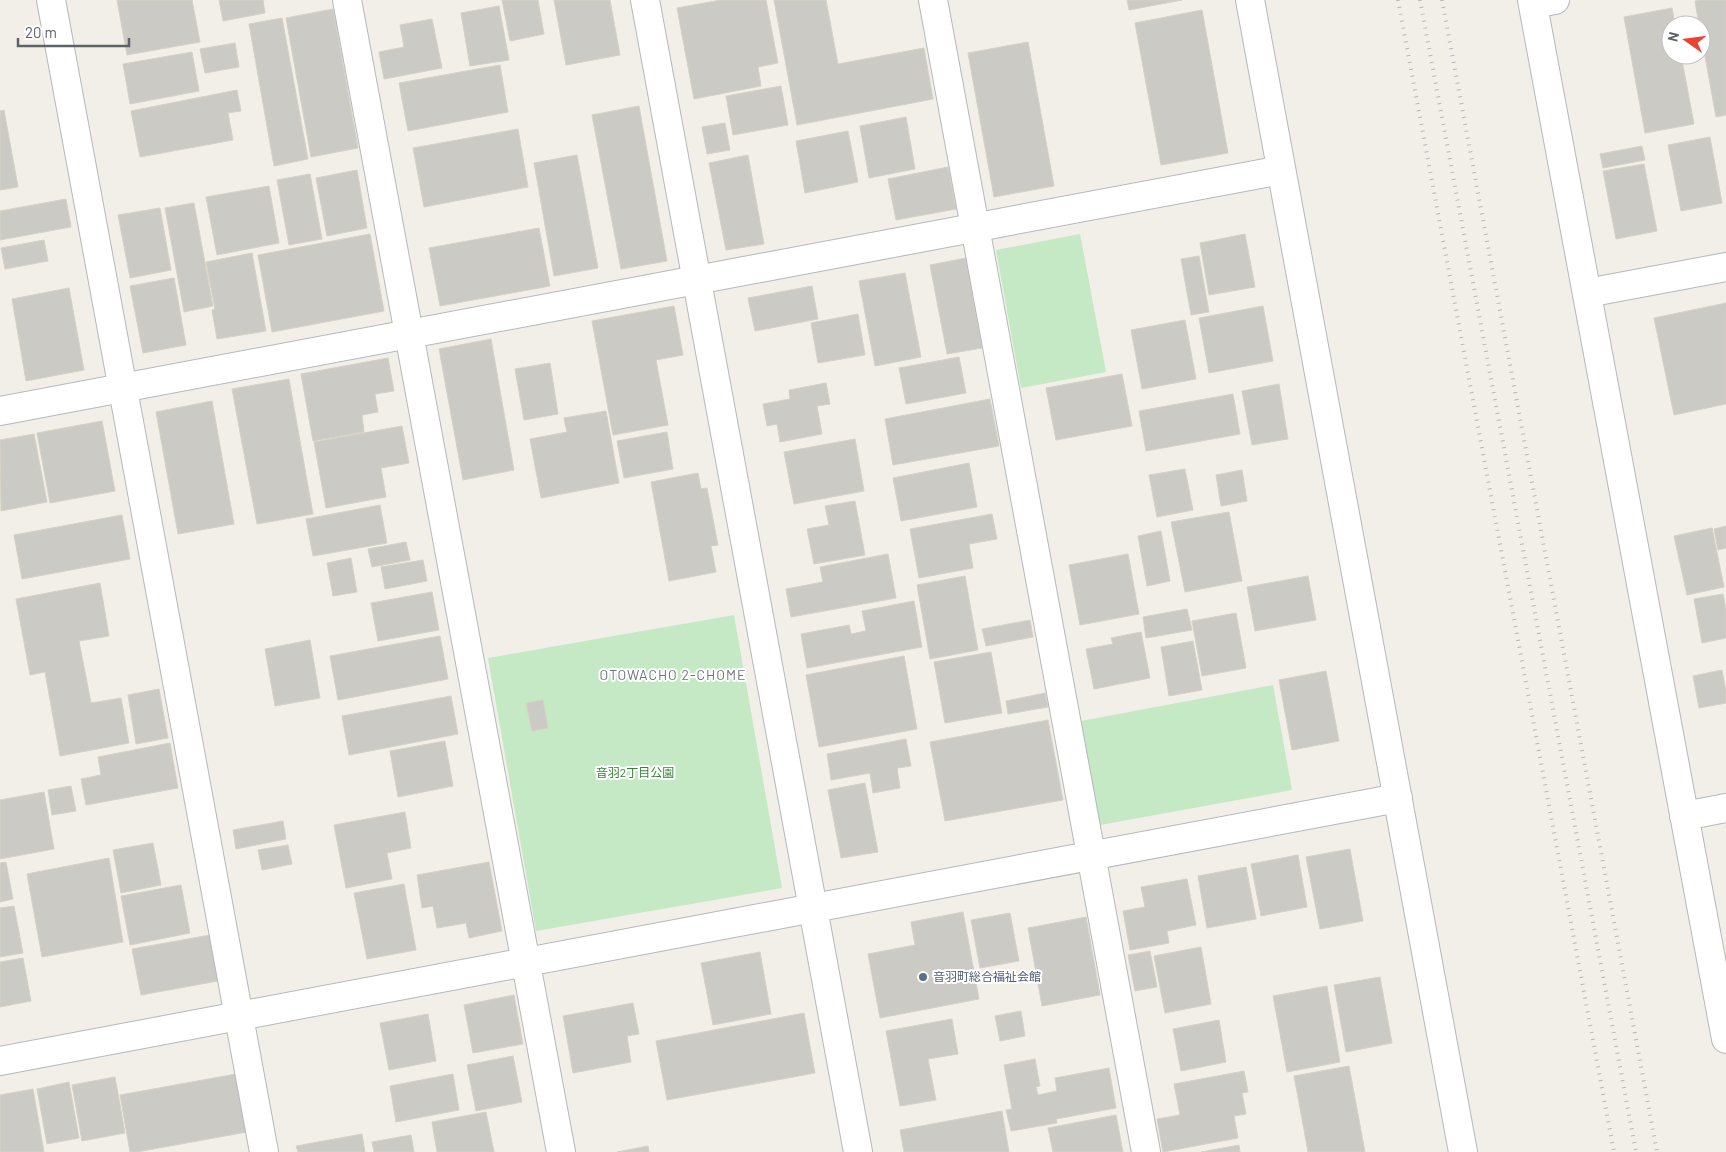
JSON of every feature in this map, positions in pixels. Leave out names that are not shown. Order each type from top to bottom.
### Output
[{"type":"street","points":[[51,0],[264,1152]]},
{"type":"street","points":[[347,0],[561,1152]]},
{"type":"street","points":[[645,0],[858,1152]]},
{"type":"street","points":[[933,0],[1146,1152]]},
{"type":"street","points":[[1250,0],[1463,1152]]},
{"type":"street","points":[[1540,1],[1587,293],[1726,1039]]},
{"type":"street","points":[[0,411],[1282,170]]},
{"type":"street","points":[[1587,293],[1726,267]]},
{"type":"street","points":[[0,1060],[1398,798]]},
{"type":"street","points":[[1684,816],[1726,808]]},
{"type":"green space","points":[[1080,234],[1106,372],[1021,388],[996,250]]},
{"type":"green space","name":"音羽2丁目公園","points":[[734,615],[782,888],[536,931],[488,658]]},
{"type":"green space","points":[[1273,685],[1292,790],[1100,825],[1081,721]]},
{"type":"building","points":[[117,0],[192,0],[200,42],[127,55]]},
{"type":"building","points":[[219,0],[263,0],[265,13],[223,21]]},
{"type":"building","points":[[502,0],[538,0],[544,34],[510,41]]},
{"type":"building","points":[[554,0],[610,0],[620,55],[566,65]]},
{"type":"building","points":[[721,0],[766,0],[778,63],[758,67],[761,86],[694,99],[677,8]]},
{"type":"building","points":[[774,0],[826,0],[838,64],[924,48],[933,99],[797,125]]},
{"type":"building","points":[[1127,0],[1182,0],[1129,10]]},
{"type":"building","points":[[1726,0],[1726,115],[1716,117],[1707,65],[1711,65],[1711,15],[1697,15],[1695,1]]},
{"type":"building","points":[[499,6],[509,60],[470,66],[461,13]]},
{"type":"building","points":[[1672,8],[1673,15],[1661,15],[1661,65],[1683,65],[1694,124],[1645,133],[1624,17]]},
{"type":"building","points":[[333,9],[358,148],[311,157],[286,18]]},
{"type":"building","points":[[1202,10],[1228,153],[1161,165],[1135,23]]},
{"type":"building","points":[[282,18],[308,159],[274,166],[249,24]]},
{"type":"building","points":[[432,19],[442,68],[384,79],[379,52],[404,47],[400,25]]},
{"type":"building","points":[[1028,42],[1054,186],[994,197],[968,53]]},
{"type":"building","points":[[235,43],[239,67],[205,73],[200,49]]},
{"type":"building","points":[[192,52],[199,91],[130,104],[123,64]]},
{"type":"building","points":[[500,65],[508,112],[408,131],[399,83]]},
{"type":"building","points":[[781,86],[788,125],[733,135],[726,96]]},
{"type":"building","points":[[237,90],[241,111],[228,113],[233,140],[140,157],[131,111]]},
{"type":"building","points":[[639,106],[667,261],[621,269],[592,115]]},
{"type":"building","points":[[4,110],[18,187],[0,190],[0,111]]},
{"type":"building","points":[[906,117],[915,169],[869,178],[860,126]]},
{"type":"building","points":[[725,123],[730,150],[707,154],[702,127]]},
{"type":"building","points":[[518,129],[528,187],[424,207],[413,148]]},
{"type":"building","points":[[848,131],[858,182],[805,193],[796,141]]},
{"type":"building","points":[[1710,137],[1722,203],[1681,211],[1668,145]]},
{"type":"building","points":[[1642,146],[1645,160],[1603,168],[1600,154]]},
{"type":"building","points":[[577,155],[598,268],[554,276],[534,163]]},
{"type":"building","points":[[748,155],[764,244],[726,250],[709,163]]},
{"type":"building","points":[[1644,164],[1657,231],[1616,239],[1603,171]]},
{"type":"building","points":[[948,167],[956,209],[896,220],[888,179]]},
{"type":"building","points":[[357,170],[367,228],[327,236],[316,178]]},
{"type":"building","points":[[310,174],[322,239],[289,245],[277,180]]},
{"type":"building","points":[[269,186],[279,243],[217,255],[206,197]]},
{"type":"building","points":[[66,199],[71,227],[0,240],[0,211]]},
{"type":"building","points":[[194,203],[213,306],[184,312],[165,208]]},
{"type":"building","points":[[160,208],[171,270],[130,278],[118,215]]},
{"type":"building","points":[[539,228],[550,286],[440,306],[429,248]]},
{"type":"building","points":[[370,234],[384,311],[272,332],[258,255]]},
{"type":"building","points":[[1245,234],[1255,287],[1209,295],[1200,243]]},
{"type":"building","points":[[44,240],[48,261],[5,269],[1,248]]},
{"type":"building","points":[[252,253],[266,331],[217,339],[212,310],[215,309],[206,262]]},
{"type":"building","points":[[1199,256],[1209,312],[1191,315],[1181,259]]},
{"type":"building","points":[[966,258],[982,348],[947,354],[930,265]]},
{"type":"building","points":[[905,273],[921,357],[875,366],[859,281]]},
{"type":"building","points":[[174,278],[186,345],[143,353],[130,286]]},
{"type":"building","points":[[812,286],[818,319],[755,331],[748,298]]},
{"type":"building","points":[[69,288],[84,370],[26,381],[12,299]]},
{"type":"building","points":[[1726,303],[1726,404],[1674,415],[1654,318]]},
{"type":"building","points":[[674,306],[683,355],[656,360],[668,425],[613,435],[592,321]]},
{"type":"building","points":[[1263,306],[1273,361],[1209,373],[1199,318]]},
{"type":"building","points":[[858,314],[865,355],[818,363],[811,323]]},
{"type":"building","points":[[1185,320],[1196,379],[1142,389],[1131,330]]},
{"type":"building","points":[[491,339],[514,470],[463,480],[439,349]]},
{"type":"building","points":[[959,357],[966,393],[906,404],[899,368]]},
{"type":"building","points":[[388,358],[394,391],[375,394],[378,412],[362,415],[364,432],[313,441],[301,374]]},
{"type":"building","points":[[550,363],[558,414],[524,420],[515,369]]},
{"type":"building","points":[[1122,374],[1132,426],[1056,440],[1046,388]]},
{"type":"building","points":[[289,379],[313,514],[257,524],[232,389]]},
{"type":"building","points":[[826,383],[830,404],[817,406],[822,434],[780,442],[777,424],[767,426],[763,404],[790,399],[789,390]]},
{"type":"building","points":[[1279,384],[1288,439],[1252,445],[1242,391]]},
{"type":"building","points":[[1233,394],[1240,434],[1146,451],[1139,411]]},
{"type":"building","points":[[990,399],[999,446],[893,465],[885,419]]},
{"type":"building","points":[[212,401],[234,524],[178,534],[156,412]]},
{"type":"building","points":[[606,411],[619,483],[541,498],[530,439],[567,432],[564,418]]},
{"type":"building","points":[[102,421],[115,491],[50,503],[37,433]]},
{"type":"building","points":[[402,426],[409,463],[381,468],[386,497],[326,508],[314,442]]},
{"type":"building","points":[[667,432],[673,469],[624,478],[617,441]]},
{"type":"building","points":[[34,434],[47,502],[1,511],[0,440]]},
{"type":"building","points":[[855,439],[864,491],[794,504],[784,452]]},
{"type":"building","points":[[969,463],[977,507],[901,521],[893,478]]},
{"type":"building","points":[[1185,469],[1193,510],[1157,517],[1149,475]]},
{"type":"building","points":[[1242,470],[1247,501],[1221,506],[1216,475]]},
{"type":"building","points":[[698,473],[701,489],[707,488],[718,545],[711,546],[716,572],[669,581],[651,482]]},
{"type":"building","points":[[855,501],[865,555],[814,564],[807,529],[829,525],[825,506]]},
{"type":"building","points":[[380,505],[387,543],[313,556],[306,519]]},
{"type":"building","points":[[1229,512],[1242,581],[1185,592],[1171,522]]},
{"type":"building","points":[[992,514],[997,539],[969,544],[973,568],[919,578],[910,529]]},
{"type":"building","points":[[122,515],[130,559],[22,579],[14,535]]},
{"type":"building","points":[[1726,526],[1726,548],[1718,550],[1714,529]]},
{"type":"building","points":[[1712,528],[1724,587],[1687,595],[1674,536]]},
{"type":"building","points":[[1161,531],[1170,581],[1147,586],[1138,536]]},
{"type":"building","points":[[406,542],[410,560],[372,567],[368,549]]},
{"type":"building","points":[[888,554],[896,598],[791,617],[786,589],[823,582],[820,567]]},
{"type":"building","points":[[1128,554],[1139,614],[1080,625],[1069,565]]},
{"type":"building","points":[[351,558],[357,592],[333,596],[327,563]]},
{"type":"building","points":[[423,560],[427,581],[385,589],[381,567]]},
{"type":"building","points":[[965,576],[978,650],[930,659],[917,585]]},
{"type":"building","points":[[1308,576],[1316,620],[1255,631],[1247,587]]},
{"type":"building","points":[[100,583],[109,636],[79,641],[91,703],[121,698],[129,743],[60,756],[45,672],[30,675],[16,599]]},
{"type":"building","points":[[432,592],[439,630],[378,641],[371,603]]},
{"type":"building","points":[[1723,594],[1726,609],[1726,638],[1702,643],[1694,599]]},
{"type":"building","points":[[914,601],[922,647],[807,668],[801,634],[849,625],[851,634],[866,631],[862,611]]},
{"type":"building","points":[[1187,609],[1192,630],[1146,638],[1143,617]]},
{"type":"building","points":[[1236,613],[1246,668],[1202,676],[1192,621]]},
{"type":"building","points":[[1030,620],[1033,637],[986,646],[982,629]]},
{"type":"building","points":[[1141,632],[1150,678],[1094,689],[1086,649],[1113,644],[1111,638]]},
{"type":"building","points":[[440,636],[448,679],[338,700],[330,656]]},
{"type":"building","points":[[310,640],[320,698],[275,706],[265,649]]},
{"type":"building","points":[[1193,641],[1202,690],[1169,696],[1161,647]]},
{"type":"building","points":[[991,652],[1002,713],[945,723],[934,662]]},
{"type":"building","points":[[904,656],[917,729],[819,747],[806,675]]},
{"type":"building","points":[[1722,670],[1726,703],[1699,708],[1693,676]]},
{"type":"building","points":[[1326,671],[1339,741],[1292,750],[1279,680]]},
{"type":"building","points":[[159,689],[168,738],[136,744],[128,695]]},
{"type":"building","points":[[1045,693],[1048,707],[1008,714],[1006,701]]},
{"type":"building","points":[[451,696],[458,734],[349,755],[342,716]]},
{"type":"building","points":[[543,700],[548,728],[532,731],[526,703]]},
{"type":"building","points":[[1048,720],[1063,800],[945,821],[930,742]]},
{"type":"building","points":[[906,739],[911,766],[897,768],[900,788],[873,793],[870,773],[831,780],[827,754]]},
{"type":"building","points":[[445,741],[453,786],[398,797],[390,751]]},
{"type":"building","points":[[170,743],[178,788],[86,805],[81,779],[101,775],[98,757]]},
{"type":"building","points":[[865,783],[878,852],[841,858],[828,790]]},
{"type":"building","points":[[71,786],[76,811],[52,815],[48,790]]},
{"type":"building","points":[[44,792],[54,849],[0,859],[0,800]]},
{"type":"building","points":[[405,812],[411,848],[387,853],[392,879],[346,888],[334,825]]},
{"type":"building","points":[[283,821],[286,839],[236,849],[233,830]]},
{"type":"building","points":[[153,843],[161,885],[121,893],[113,850]]},
{"type":"building","points":[[288,845],[292,864],[262,870],[258,850]]},
{"type":"building","points":[[1350,849],[1363,921],[1320,929],[1306,857]]},
{"type":"building","points":[[1298,855],[1307,907],[1261,916],[1251,864]]},
{"type":"building","points":[[109,858],[123,942],[42,957],[27,874]]},
{"type":"building","points":[[6,862],[13,899],[0,902],[0,863]]},
{"type":"building","points":[[489,862],[502,931],[469,938],[466,923],[437,928],[433,906],[422,908],[417,875]]},
{"type":"building","points":[[1246,867],[1256,919],[1207,928],[1198,876]]},
{"type":"building","points":[[1187,879],[1196,925],[1167,931],[1169,943],[1130,950],[1123,911],[1145,907],[1141,887]]},
{"type":"building","points":[[404,884],[416,950],[367,959],[354,893]]},
{"type":"building","points":[[181,885],[190,933],[130,945],[121,896]]},
{"type":"building","points":[[14,906],[23,953],[0,957],[0,908]]},
{"type":"building","name":"音羽町総合福祉会館","points":[[963,912],[979,999],[880,1018],[868,954],[915,945],[911,922]]},
{"type":"building","points":[[1010,913],[1019,961],[980,968],[971,920]]},
{"type":"building","points":[[1086,917],[1100,995],[1042,1006],[1028,928]]},
{"type":"building","points":[[210,935],[218,981],[141,995],[132,949]]},
{"type":"building","points":[[1201,947],[1211,1004],[1165,1013],[1154,956]]},
{"type":"building","points":[[1150,951],[1157,987],[1135,991],[1128,955]]},
{"type":"building","points":[[760,952],[771,1014],[713,1025],[701,963]]},
{"type":"building","points":[[23,958],[31,1001],[0,1007],[0,962]]},
{"type":"building","points":[[1380,977],[1392,1043],[1346,1052],[1334,985]]},
{"type":"building","points":[[1327,986],[1340,1062],[1287,1072],[1273,996]]},
{"type":"building","points":[[514,995],[523,1044],[473,1053],[464,1005]]},
{"type":"building","points":[[633,1003],[639,1034],[627,1036],[631,1062],[573,1073],[563,1016]]},
{"type":"building","points":[[1021,1011],[1025,1036],[1000,1041],[995,1016]]},
{"type":"building","points":[[804,1013],[815,1073],[667,1100],[656,1041]]},
{"type":"building","points":[[428,1014],[436,1061],[389,1070],[380,1023]]},
{"type":"building","points":[[952,1019],[958,1054],[928,1059],[936,1100],[900,1106],[886,1031]]},
{"type":"building","points":[[1219,1020],[1226,1062],[1181,1071],[1173,1029]]},
{"type":"building","points":[[513,1056],[522,1102],[476,1111],[467,1065]]},
{"type":"building","points":[[1035,1059],[1040,1086],[1036,1087],[1038,1095],[1057,1091],[1055,1078],[1109,1068],[1116,1108],[1056,1119],[1057,1123],[1011,1131],[1006,1110],[1012,1109],[1004,1065]]},
{"type":"building","points":[[1349,1066],[1365,1152],[1308,1152],[1294,1076]]},
{"type":"building","points":[[1244,1071],[1248,1092],[1242,1093],[1246,1114],[1234,1116],[1238,1138],[1163,1152],[1157,1119],[1180,1115],[1174,1084]]},
{"type":"building","points":[[236,1074],[247,1132],[130,1152],[120,1095]]},
{"type":"building","points":[[453,1074],[459,1110],[396,1122],[390,1086]]},
{"type":"building","points":[[115,1077],[125,1133],[82,1141],[72,1085]]},
{"type":"building","points":[[69,1082],[79,1138],[47,1144],[37,1089]]},
{"type":"building","points":[[33,1089],[44,1152],[0,1152],[0,1095]]},
{"type":"building","points":[[1002,1111],[1009,1152],[904,1152],[900,1130]]},
{"type":"building","points":[[486,1112],[494,1152],[437,1152],[432,1122]]},
{"type":"building","points":[[1116,1115],[1123,1152],[1053,1152],[1048,1128]]},
{"type":"building","points":[[362,1134],[365,1152],[298,1152],[296,1146]]},
{"type":"building","points":[[411,1135],[414,1152],[374,1152],[372,1142]]},
{"type":"building","points":[[1239,1145],[1240,1152],[1201,1152]]},
{"type":"building","points":[[648,1146],[649,1152],[617,1152]]},
{"type":"railway","points":[[1398,0],[1614,1152]]},
{"type":"railway","points":[[1420,0],[1636,1152]]},
{"type":"railway","points":[[1442,0],[1657,1152]]},
{"type":"place","name":"音羽町総合福祉会館","points":[[923,977]]},
{"type":"district","name":"OTOWACHO 2-CHOME","points":[[673,675]]}]
